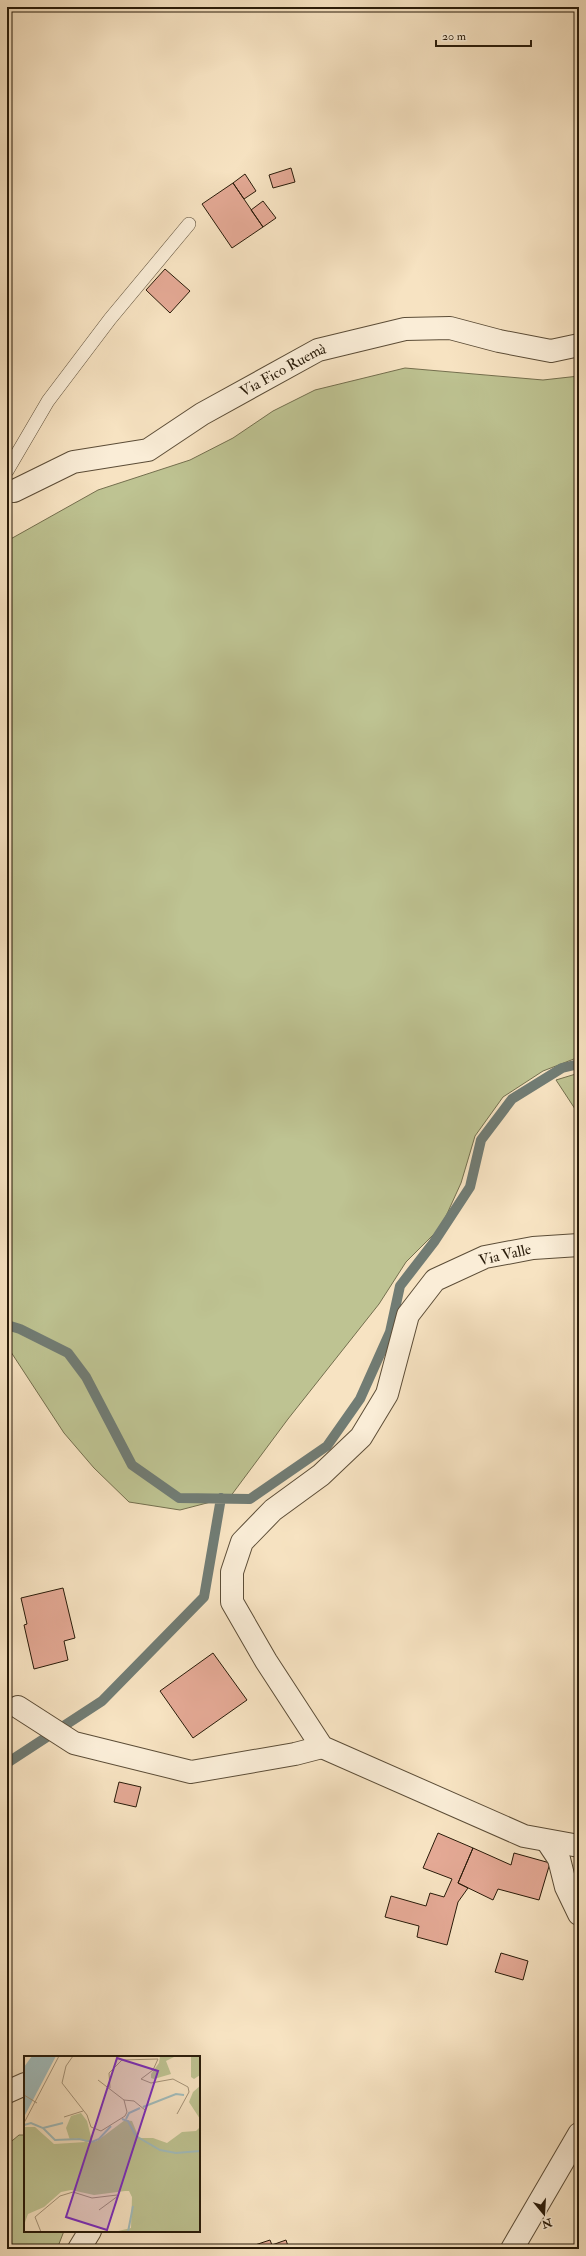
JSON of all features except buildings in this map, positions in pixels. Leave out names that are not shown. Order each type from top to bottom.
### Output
[{"type":"street","name":"Via Fico Ruemà","points":[[10,493],[73,462],[148,450],[202,414],[318,350],[405,329],[450,328],[499,341],[550,351],[579,344]]},
{"type":"street","name":"Via Valle","points":[[322,1747],[266,1661],[232,1602],[232,1572],[242,1542],[273,1510],[321,1475],[361,1437],[387,1394],[408,1315],[435,1280],[485,1257],[533,1248],[579,1245]]},
{"type":"street","points":[[18,1707],[74,1743],[191,1772],[295,1754],[322,1747],[524,1836],[579,1846]]},
{"type":"street","points":[[547,1841],[559,1859],[566,1887],[579,1914]]},
{"type":"street","points":[[7,2092],[24,2084]]},
{"type":"street","points":[[512,2249],[579,2134]]},
{"type":"street","points":[[79,2249],[89,2232]]},
{"type":"lane","points":[[7,471],[48,401],[110,319],[189,224]]},
{"type":"green space","points":[[405,368],[543,380],[579,376],[579,1057],[543,1071],[503,1097],[475,1136],[461,1183],[441,1227],[406,1262],[379,1304],[288,1419],[230,1497],[180,1510],[129,1502],[94,1468],[64,1433],[7,1346],[7,541],[98,490],[190,460],[233,438],[273,411],[315,390]]},
{"type":"green space","points":[[579,1073],[579,1115],[556,1080]]},
{"type":"green space","points":[[19,2135],[24,2135],[24,2232],[64,2232],[57,2249],[7,2249],[7,2145]]},
{"type":"waterway","points":[[7,1325],[20,1329],[68,1353],[86,1377],[132,1465],[179,1498],[250,1499],[327,1446],[360,1399],[390,1332],[400,1286],[434,1242],[470,1187],[481,1140],[512,1099],[562,1068],[579,1064]]},
{"type":"waterway","points":[[7,1763],[102,1701],[204,1597],[221,1498]]}]
